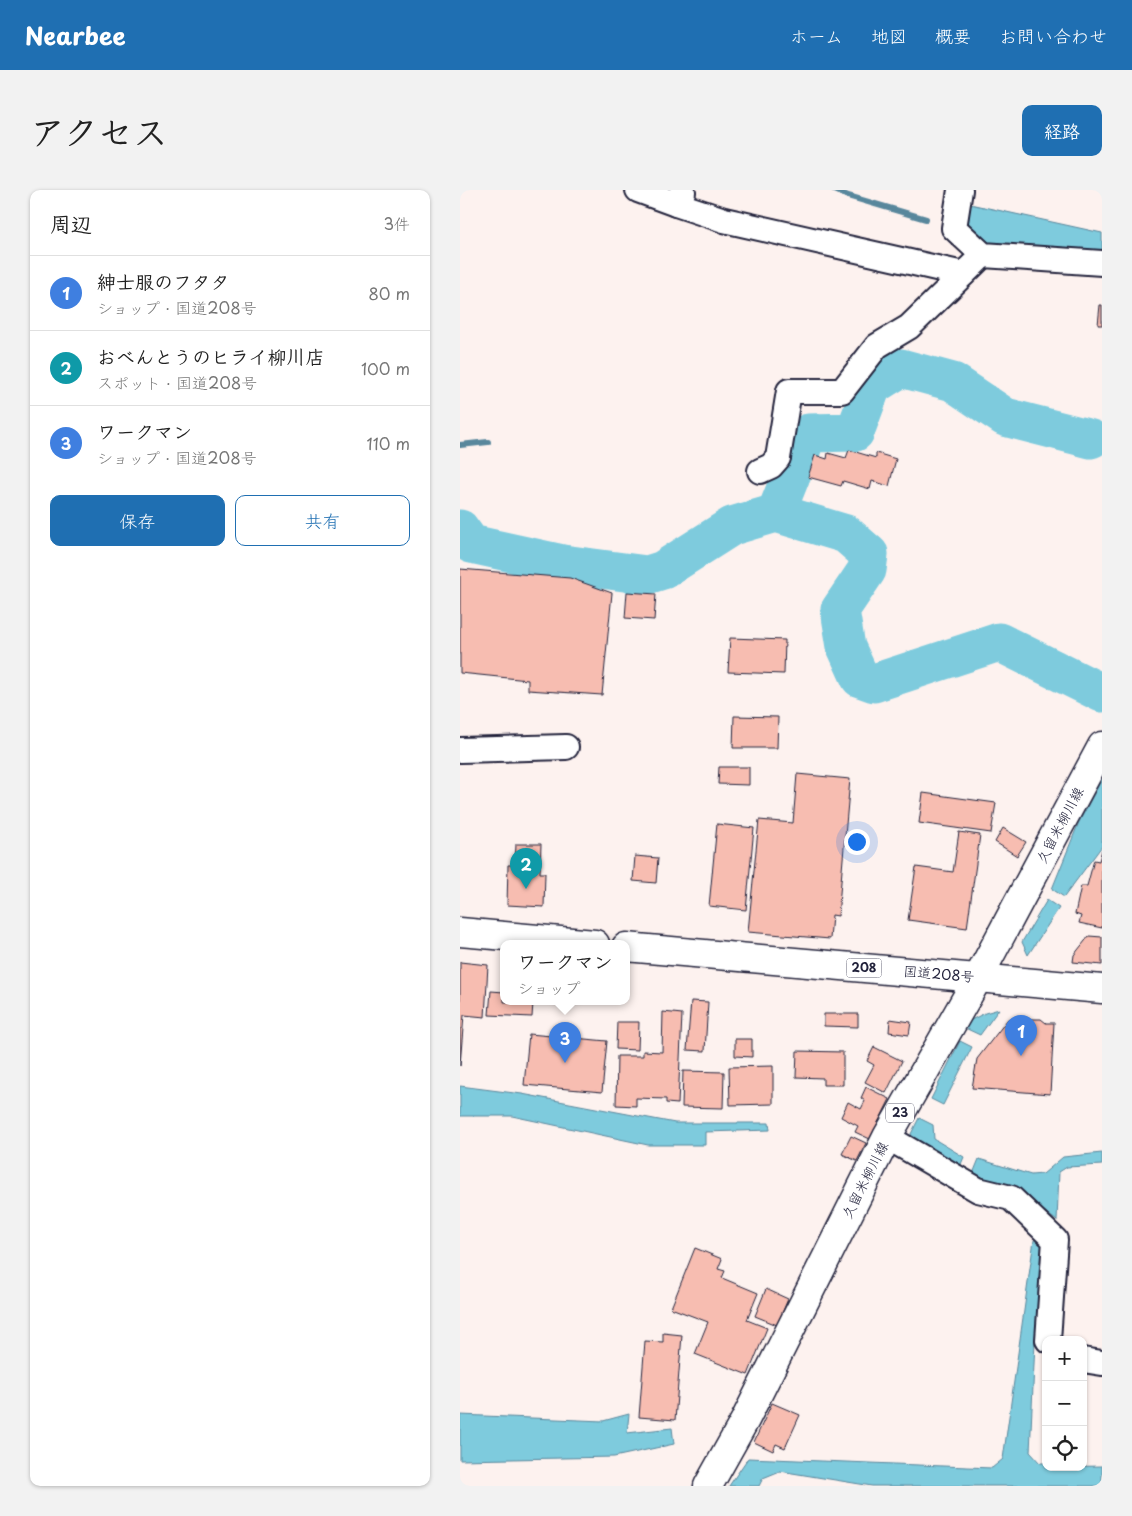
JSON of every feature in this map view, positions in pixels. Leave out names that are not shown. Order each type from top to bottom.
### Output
[{"type":"main road","name":"久留米柳川線","points":[[708,1486],[745,1420],[887,1137],[978,978],[1102,746]]},
{"type":"main road","points":[[460,932],[550,940]]},
{"type":"main road","name":"国道208号","points":[[630,947],[1102,989]]},
{"type":"street","points":[[638,190],[680,197],[724,220],[963,274]]},
{"type":"street","points":[[960,190],[954,228],[983,255],[1102,263]]},
{"type":"street","points":[[760,471],[771,466],[778,458],[789,391],[842,392],[877,346],[909,327],[983,255]]},
{"type":"street","points":[[460,750],[566,747]]},
{"type":"street","points":[[887,1137],[978,1190],[1011,1198],[1055,1240],[1048,1336]]},
{"type":"street","points":[[1087,1361],[1102,1363]]},
{"type":"water","points":[[970,204],[1102,233],[1102,255],[985,242],[965,223]]},
{"type":"water","points":[[1102,779],[1102,846],[1064,897],[1052,889],[1079,822]]},
{"type":"water","points":[[1047,900],[1059,908],[1028,955],[1022,942]]},
{"type":"water","points":[[999,1009],[980,1035],[965,1028],[967,1022],[985,1013]]},
{"type":"water","points":[[960,1041],[972,1047],[943,1105],[931,1099]]},
{"type":"water","points":[[460,1086],[522,1094],[675,1123],[769,1123],[770,1130],[705,1132],[705,1145],[648,1145],[512,1116],[460,1116]]},
{"type":"water","points":[[919,1118],[933,1125],[934,1139],[964,1157],[959,1169],[917,1151],[911,1134]]},
{"type":"water","points":[[1102,1153],[1102,1165],[1067,1167],[1059,1172],[1057,1221],[1028,1199],[972,1176],[979,1159],[1031,1175],[1043,1174],[1063,1157]]},
{"type":"water","points":[[1034,1240],[1048,1249],[1035,1342],[1030,1452],[1042,1463],[1042,1471],[1087,1471],[1087,1466],[1102,1466],[1102,1486],[872,1486],[780,1471],[763,1478],[759,1486],[729,1486],[748,1458],[992,1468],[1003,1459]]},
{"type":"water","points":[[629,1414],[627,1433],[672,1428],[674,1444],[614,1457],[460,1460],[460,1415],[603,1421]]},
{"type":"building","points":[[1100,305],[1102,305],[1102,325],[1098,325]]},
{"type":"building","points":[[849,450],[876,458],[876,453],[896,459],[889,486],[872,481],[870,489],[843,481],[841,486],[808,477],[815,455],[827,459],[828,453],[846,458]]},
{"type":"building","points":[[460,569],[570,578],[612,593],[602,695],[528,690],[528,680],[460,673]]},
{"type":"building","points":[[627,592],[656,594],[654,620],[625,618]]},
{"type":"building","points":[[730,638],[785,640],[784,674],[728,672]]},
{"type":"building","points":[[734,716],[778,717],[777,748],[733,748]]},
{"type":"building","points":[[719,767],[749,767],[749,785],[718,784]]},
{"type":"building","points":[[797,774],[850,779],[838,916],[832,915],[830,939],[748,932],[759,820],[793,823]]},
{"type":"building","points":[[923,793],[996,803],[991,833],[919,823]]},
{"type":"building","points":[[717,824],[754,828],[746,910],[709,906]]},
{"type":"building","points":[[1003,828],[1026,842],[1017,856],[995,842]]},
{"type":"building","points":[[959,832],[980,835],[967,928],[908,920],[916,867],[953,872]]},
{"type":"building","points":[[516,844],[541,844],[540,873],[545,873],[544,907],[507,905],[508,865],[515,865]]},
{"type":"building","points":[[1102,850],[1102,928],[1079,923],[1081,916],[1075,914],[1081,886],[1087,886],[1094,860],[1099,861]]},
{"type":"building","points":[[635,856],[658,858],[656,883],[633,881]]},
{"type":"building","points":[[1089,936],[1102,937],[1102,965],[1073,962],[1074,955]]},
{"type":"building","points":[[460,962],[488,965],[485,1017],[464,1015],[460,1066]]},
{"type":"building","points":[[491,991],[500,992],[500,1005],[533,1005],[532,1017],[489,1015]]},
{"type":"building","points":[[691,1001],[708,1002],[705,1051],[687,1050]]},
{"type":"building","points":[[663,1012],[682,1014],[678,1104],[666,1103],[666,1099],[636,1098],[636,1106],[616,1105],[617,1056],[643,1056],[643,1051],[662,1052]]},
{"type":"building","points":[[824,1014],[858,1014],[858,1027],[824,1026]]},
{"type":"building","points":[[890,1019],[911,1022],[909,1035],[889,1032]]},
{"type":"building","points":[[1008,1019],[1041,1019],[1046,1023],[1054,1023],[1050,1094],[972,1088],[977,1059]]},
{"type":"building","points":[[617,1022],[639,1022],[638,1050],[616,1049]]},
{"type":"building","points":[[529,1034],[607,1041],[602,1092],[524,1085]]},
{"type":"building","points":[[735,1039],[752,1039],[752,1057],[735,1056]]},
{"type":"building","points":[[874,1047],[902,1061],[886,1093],[865,1082],[874,1065],[867,1061]]},
{"type":"building","points":[[797,1051],[843,1052],[843,1085],[823,1085],[823,1078],[796,1077]]},
{"type":"building","points":[[773,1066],[773,1104],[730,1105],[729,1067]]},
{"type":"building","points":[[683,1071],[724,1072],[723,1108],[682,1107]]},
{"type":"building","points":[[866,1087],[890,1099],[870,1139],[855,1132],[858,1126],[841,1117],[848,1102],[861,1109],[865,1101],[861,1098]]},
{"type":"building","points":[[851,1136],[866,1143],[857,1161],[842,1154]]},
{"type":"building","points":[[695,1248],[722,1259],[718,1269],[725,1271],[722,1278],[758,1293],[747,1320],[767,1328],[748,1375],[695,1354],[708,1322],[671,1308]]},
{"type":"building","points":[[766,1289],[788,1299],[777,1325],[755,1316]]},
{"type":"building","points":[[663,1333],[682,1335],[675,1420],[639,1417],[645,1341],[663,1342]]},
{"type":"building","points":[[772,1403],[800,1415],[785,1448],[776,1444],[773,1451],[754,1442]]},
{"type":"waterway","points":[[835,190],[848,196],[926,219]]},
{"type":"waterway","points":[[776,513],[808,433],[855,432],[872,386],[901,368],[953,382],[1005,417],[1091,439]]},
{"type":"waterway","points":[[460,445],[488,442]]},
{"type":"waterway","points":[[460,529],[471,544],[563,564],[647,575],[663,570],[732,526],[776,513],[846,534],[869,554],[867,570],[840,610],[846,647],[860,678],[874,683],[999,642],[1102,693]]},
{"type":"place","name":"おべんとうのヒライ柳川店","points":[[526,889]]},
{"type":"place","name":"紳士服のフタタ","points":[[1021,1056]]},
{"type":"place","name":"ワークマン","points":[[565,1063]]}]
